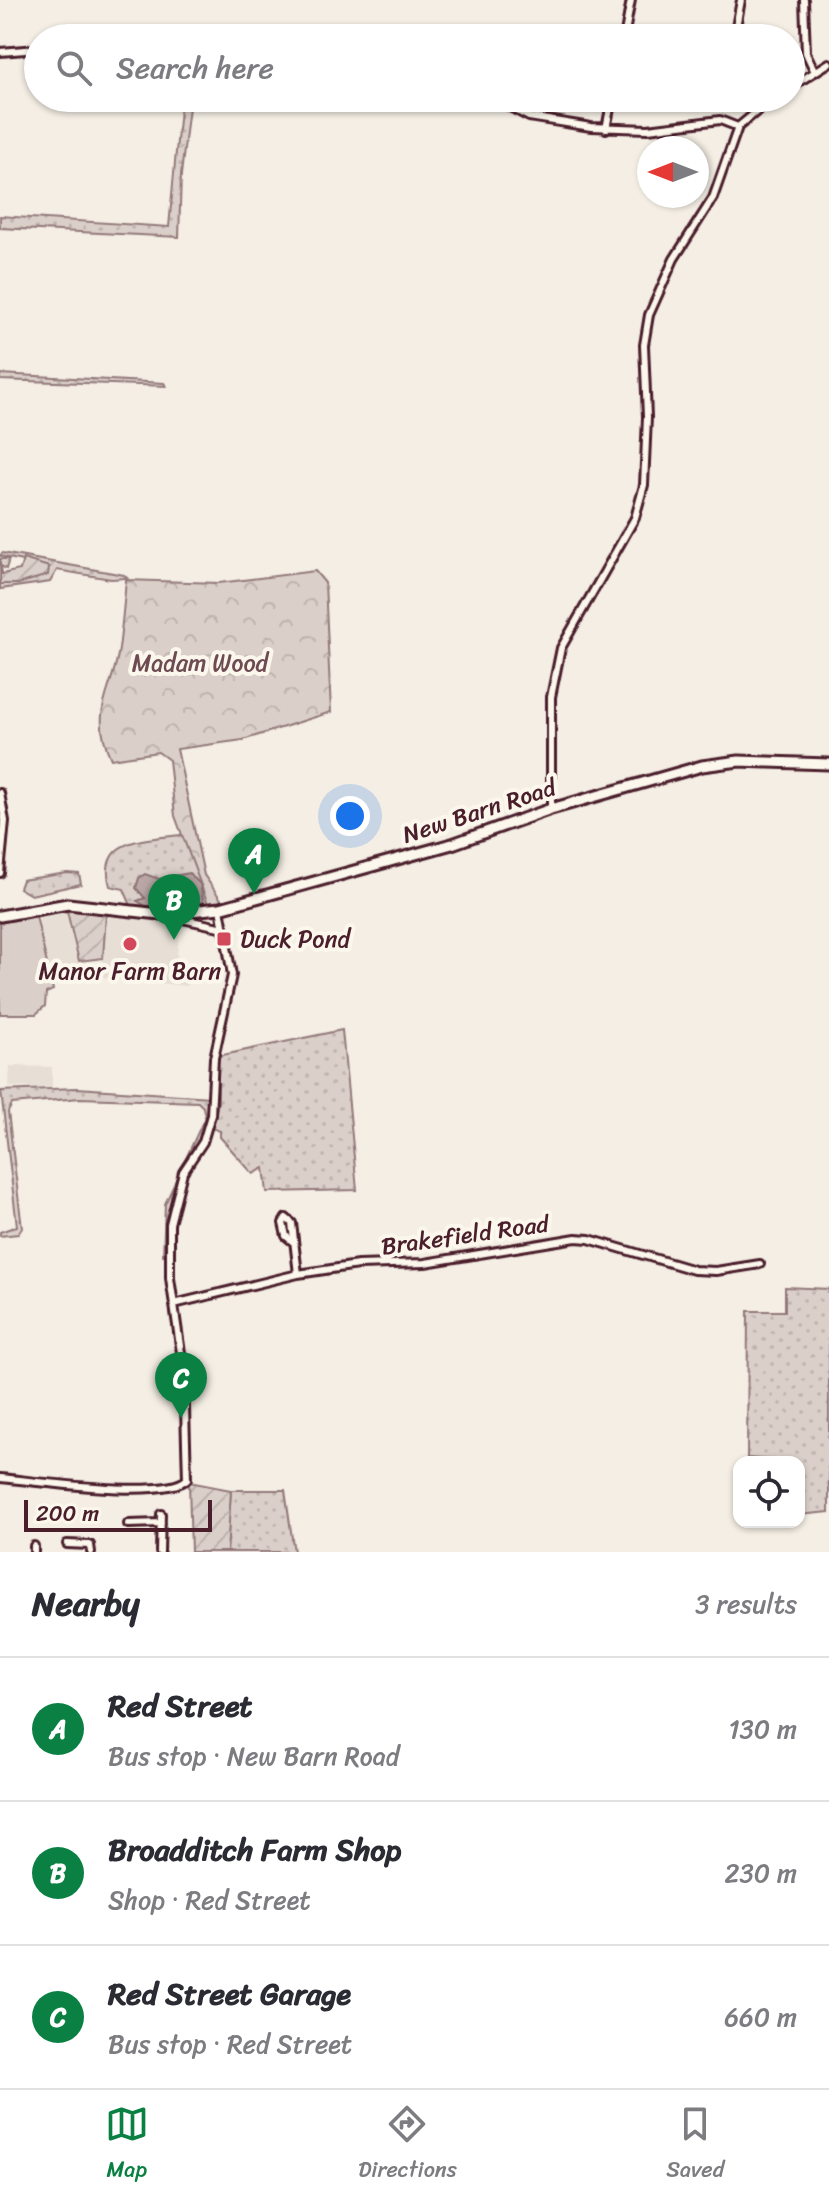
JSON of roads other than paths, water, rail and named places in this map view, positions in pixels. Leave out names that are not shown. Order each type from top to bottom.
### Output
[{"type":"street","points":[[627,24],[631,0]]},
{"type":"street","points":[[737,24],[741,0]]},
{"type":"street","points":[[804,0],[805,24]]},
{"type":"street","points":[[805,26],[806,53],[815,72]]},
{"type":"street","points":[[0,52],[24,50]]},
{"type":"street","points":[[805,78],[829,63]]},
{"type":"street","points":[[519,112],[529,117],[606,129],[676,127],[719,120],[738,127]]},
{"type":"street","points":[[606,129],[609,112]]},
{"type":"street","points":[[551,809],[551,697],[561,648],[624,540],[644,485],[647,417],[644,345],[649,315],[674,259],[713,198],[738,127],[756,112]]},
{"type":"street","name":"New Barn Road","points":[[0,916],[66,904],[179,914],[220,908],[452,844],[551,809],[702,766],[739,761],[829,764]]},
{"type":"street","points":[[0,793],[5,821],[0,873]]},
{"type":"street","points":[[0,1478],[120,1488],[167,1488],[185,1481],[184,1373],[174,1304],[170,1222],[183,1172],[203,1142],[211,1115],[214,1058],[231,982],[220,908]]},
{"type":"street","points":[[179,914],[183,920],[224,928]]},
{"type":"street","name":"Brakefield Road","points":[[174,1304],[298,1274],[358,1265],[425,1263],[576,1238],[589,1239],[694,1270],[716,1271],[760,1264]]},
{"type":"street","points":[[292,1241],[298,1274]]},
{"type":"street","points":[[160,1552],[161,1514]]},
{"type":"street","points":[[128,1524],[161,1523]]},
{"type":"street","points":[[67,1544],[90,1545],[91,1552]]},
{"type":"place","name":"Red Street","points":[[254,894]]},
{"type":"place","name":"Duck Pond","points":[[224,939]]},
{"type":"place","name":"Broadditch Farm Shop","points":[[174,940]]},
{"type":"place","name":"Manor Farm Barn","points":[[130,944]]},
{"type":"place","name":"Red Street Garage","points":[[181,1418]]},
{"type":"park label","name":"Madam Wood","points":[[200,663]]}]
